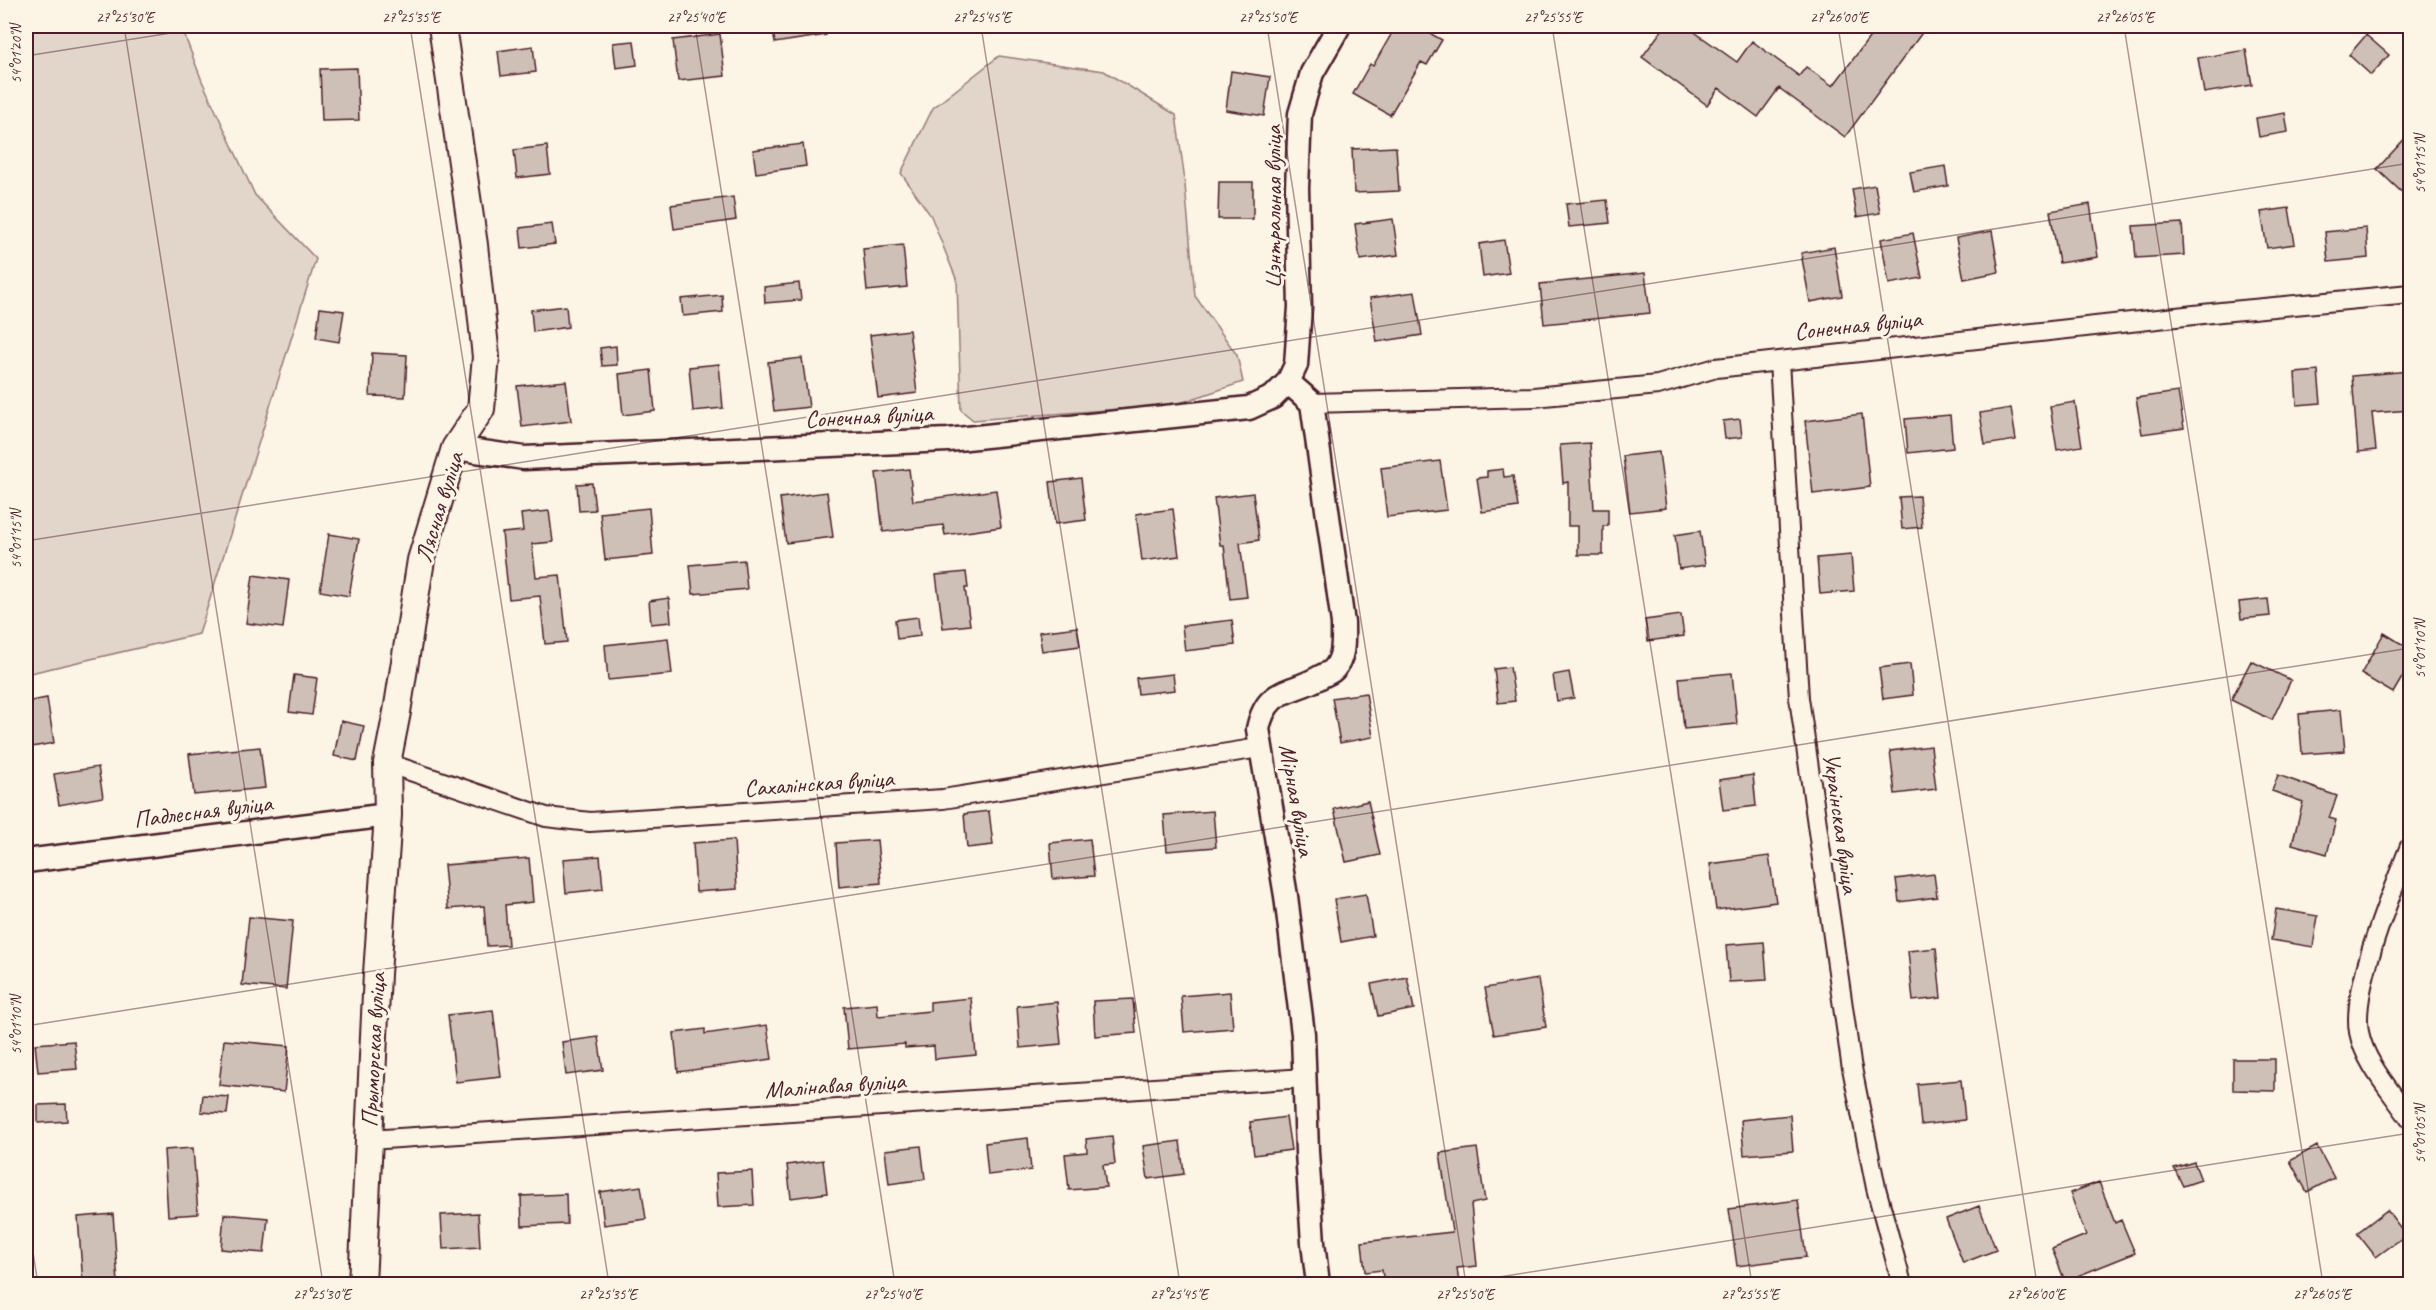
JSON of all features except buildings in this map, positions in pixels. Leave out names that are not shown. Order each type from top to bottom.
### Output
[{"type":"main road","name":"Лясная вуліца","points":[[388,815],[387,763],[421,560],[455,448],[481,409],[486,357],[474,245],[442,26]]},
{"type":"main road","name":"Прыморская вуліца","points":[[362,1284],[388,815]]},
{"type":"street","name":"Цэнтральная вуліца","points":[[1283,386],[1296,365],[1300,308],[1298,188],[1300,114],[1312,73],[1339,26]]},
{"type":"street","name":"Сонечная вуліца","points":[[1312,403],[1534,397],[1658,385],[1716,368],[2209,313],[2410,294]]},
{"type":"street","name":"Украінская вуліца","points":[[1779,361],[1799,698],[1851,1063],[1876,1188],[1902,1284]]},
{"type":"street","name":"Сонечная вуліца","points":[[455,448],[524,458],[948,440],[1250,408],[1273,397],[1283,386]]},
{"type":"street","points":[[1283,386],[1312,403]]},
{"type":"street","name":"Мірная вуліца","points":[[1312,403],[1343,623],[1342,652],[1335,669],[1316,680],[1275,696],[1262,712],[1258,729],[1259,748],[1289,917],[1303,1034],[1307,1152],[1318,1284]]},
{"type":"street","name":"Сахалінская вуліца","points":[[387,763],[546,817],[590,822],[944,800],[1259,748]]},
{"type":"street","name":"Падлесная вуліца","points":[[26,861],[388,815]]},
{"type":"street","points":[[2410,846],[2390,898],[2365,975],[2358,1006],[2359,1032],[2371,1063],[2410,1119]]},
{"type":"street","name":"Малінавая вуліца","points":[[369,1140],[1305,1078]]},
{"type":"shaded area","points":[[26,26],[181,26],[202,81],[255,195],[316,259],[199,634],[26,674]]},
{"type":"shaded area","points":[[999,56],[1104,71],[1176,115],[1195,296],[1237,355],[1243,382],[1174,405],[973,420],[961,410],[957,281],[931,216],[901,173],[933,108]]}]
